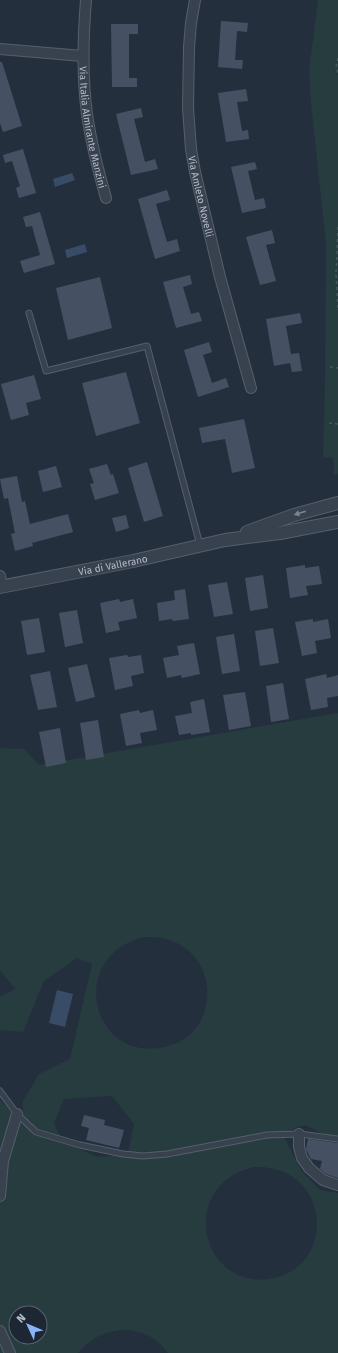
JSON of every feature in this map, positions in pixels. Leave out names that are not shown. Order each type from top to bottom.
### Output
[{"type":"street","name":"Via Italia Almirante Manzini","points":[[86,0],[83,56],[87,113],[96,162],[106,198]]},
{"type":"street","name":"Via Amleto Novelli","points":[[195,0],[190,38],[188,101],[193,161],[220,277],[251,388]]},
{"type":"street","name":"Via Italia Almirante Manzini","points":[[0,49],[83,56]]},
{"type":"street","name":"Via di Vallerano","points":[[225,540],[294,515],[338,503]]},
{"type":"street","name":"Via di Vallerano","points":[[1,583],[133,561],[225,540],[280,533],[338,522]]},
{"type":"street","points":[[0,1196],[4,1161],[17,1114]]},
{"type":"street","points":[[299,1134],[300,1153],[309,1168],[323,1180],[338,1185]]},
{"type":"street","points":[[0,1331],[10,1353]]},
{"type":"lane","points":[[28,313],[46,371],[147,346],[200,546]]},
{"type":"lane","points":[[0,1091],[17,1114],[36,1132],[80,1146],[123,1154],[143,1156],[167,1154],[267,1135],[299,1134],[338,1139]]},
{"type":"path","points":[[338,58],[336,67],[338,72]]},
{"type":"path","points":[[338,227],[336,252],[338,308]]},
{"type":"path","points":[[330,367],[338,368]]},
{"type":"path","points":[[329,424],[338,424]]},
{"type":"green space","points":[[318,0],[338,0],[338,474],[334,475],[333,458],[323,457],[326,243],[309,71]]},
{"type":"green space","points":[[338,713],[338,1141],[305,1125],[282,1133],[302,1172],[320,1190],[338,1193],[338,1353],[168,1353],[159,1343],[148,1335],[136,1331],[123,1330],[99,1336],[88,1343],[78,1353],[0,1353],[0,1100],[23,1125],[23,1101],[39,1074],[70,1059],[92,964],[77,958],[44,981],[23,1032],[0,1030],[0,997],[15,989],[0,970],[0,748],[24,749],[39,765]],"holes":[[[145,937],[171,940],[190,951],[202,968],[207,988],[206,1008],[197,1026],[182,1040],[159,1048],[135,1047],[116,1037],[104,1022],[97,1003],[97,982],[105,963],[121,947]],[[112,1096],[134,1124],[128,1155],[96,1157],[61,1139],[54,1123],[64,1099]],[[254,1167],[280,1171],[299,1182],[311,1198],[317,1218],[315,1238],[307,1257],[291,1271],[269,1279],[245,1278],[227,1268],[214,1252],[207,1233],[207,1213],[214,1193],[230,1177]]]},
{"type":"water","points":[[72,173],[75,180],[55,187],[53,179]]},
{"type":"water","points":[[85,244],[87,252],[67,258],[65,250]]},
{"type":"water","points":[[57,990],[73,994],[65,1027],[49,1023]]},
{"type":"building","points":[[221,21],[248,23],[247,32],[237,31],[235,60],[243,60],[242,69],[218,67]]},
{"type":"building","points":[[111,24],[138,24],[138,34],[129,34],[129,78],[137,78],[137,87],[112,87]]},
{"type":"building","points":[[0,62],[2,62],[22,126],[3,132],[0,123]]},
{"type":"building","points":[[246,89],[248,101],[237,102],[242,131],[248,130],[249,139],[226,142],[218,93]]},
{"type":"building","points":[[141,108],[143,117],[134,119],[145,162],[155,159],[158,169],[131,175],[116,114]]},
{"type":"building","points":[[23,149],[36,193],[19,198],[16,188],[20,186],[12,161],[5,163],[3,155]]},
{"type":"building","points":[[255,162],[257,169],[248,171],[255,200],[264,198],[266,208],[242,213],[231,167]]},
{"type":"building","points":[[167,190],[170,200],[156,204],[167,242],[177,239],[180,251],[155,259],[138,199]]},
{"type":"building","points":[[40,212],[55,264],[24,273],[20,261],[40,255],[32,226],[26,227],[23,217]]},
{"type":"building","points":[[272,230],[275,243],[266,245],[276,281],[260,285],[246,237]]},
{"type":"building","points":[[190,275],[192,284],[183,287],[191,314],[199,312],[202,321],[176,328],[163,282]]},
{"type":"building","points":[[100,277],[112,328],[68,340],[56,288]]},
{"type":"building","points":[[300,313],[302,323],[286,326],[291,354],[299,353],[302,371],[292,372],[290,363],[274,366],[266,319]]},
{"type":"building","points":[[209,342],[212,352],[203,355],[212,383],[226,378],[229,387],[198,397],[184,350]]},
{"type":"building","points":[[126,372],[140,423],[96,436],[82,383]]},
{"type":"building","points":[[34,375],[41,399],[26,403],[29,415],[11,420],[1,384]]},
{"type":"building","points":[[244,419],[255,468],[232,473],[225,439],[202,443],[199,428]]},
{"type":"building","points":[[147,462],[163,516],[144,522],[128,468]]},
{"type":"building","points":[[107,464],[111,475],[113,474],[119,493],[95,500],[90,484],[94,483],[89,469]]},
{"type":"building","points":[[56,466],[62,487],[43,492],[38,471]]},
{"type":"building","points":[[17,476],[22,502],[25,501],[30,524],[68,514],[73,532],[32,543],[33,546],[15,551],[11,534],[15,533],[8,498],[4,499],[0,479]]},
{"type":"building","points":[[126,515],[129,528],[116,532],[112,518]]},
{"type":"building","points":[[305,565],[305,568],[319,566],[322,584],[306,586],[308,595],[290,598],[286,568]]},
{"type":"building","points":[[263,575],[268,608],[250,611],[245,578]]},
{"type":"building","points":[[227,582],[233,614],[214,617],[208,585]]},
{"type":"building","points":[[185,589],[189,619],[159,621],[157,603],[175,600],[174,591]]},
{"type":"building","points":[[119,599],[120,602],[133,599],[137,618],[118,622],[120,630],[106,633],[100,603]]},
{"type":"building","points":[[77,610],[83,643],[65,647],[59,613]]},
{"type":"building","points":[[39,618],[45,652],[27,655],[21,621]]},
{"type":"building","points":[[313,619],[313,622],[328,619],[331,638],[315,641],[317,653],[302,656],[295,622]]},
{"type":"building","points":[[273,628],[279,663],[260,666],[255,631]]},
{"type":"building","points":[[234,634],[240,671],[222,674],[216,637]]},
{"type":"building","points":[[194,643],[200,674],[182,678],[181,675],[167,678],[163,658],[179,655],[177,646]]},
{"type":"building","points":[[127,655],[128,657],[141,655],[144,673],[131,676],[133,686],[115,690],[109,658]]},
{"type":"building","points":[[87,664],[95,697],[76,702],[68,668]]},
{"type":"building","points":[[50,671],[57,707],[38,710],[30,675]]},
{"type":"building","points":[[326,674],[327,678],[338,675],[338,696],[327,698],[328,707],[311,710],[305,679]]},
{"type":"building","points":[[283,683],[289,719],[271,722],[266,686]]},
{"type":"building","points":[[245,692],[251,726],[229,730],[223,695]]},
{"type":"building","points":[[204,699],[210,732],[179,735],[175,716],[192,713],[190,702]]},
{"type":"building","points":[[139,710],[140,713],[153,710],[157,730],[140,733],[142,743],[126,746],[120,714]]},
{"type":"building","points":[[98,720],[104,757],[86,760],[80,723]]},
{"type":"building","points":[[60,728],[66,763],[46,767],[39,732]]},
{"type":"building","points":[[84,1115],[105,1120],[104,1125],[124,1130],[119,1148],[86,1140],[89,1128],[81,1126]]},
{"type":"building","points":[[308,1139],[338,1143],[338,1178],[326,1174],[320,1169],[322,1161],[311,1159],[306,1149]]}]
